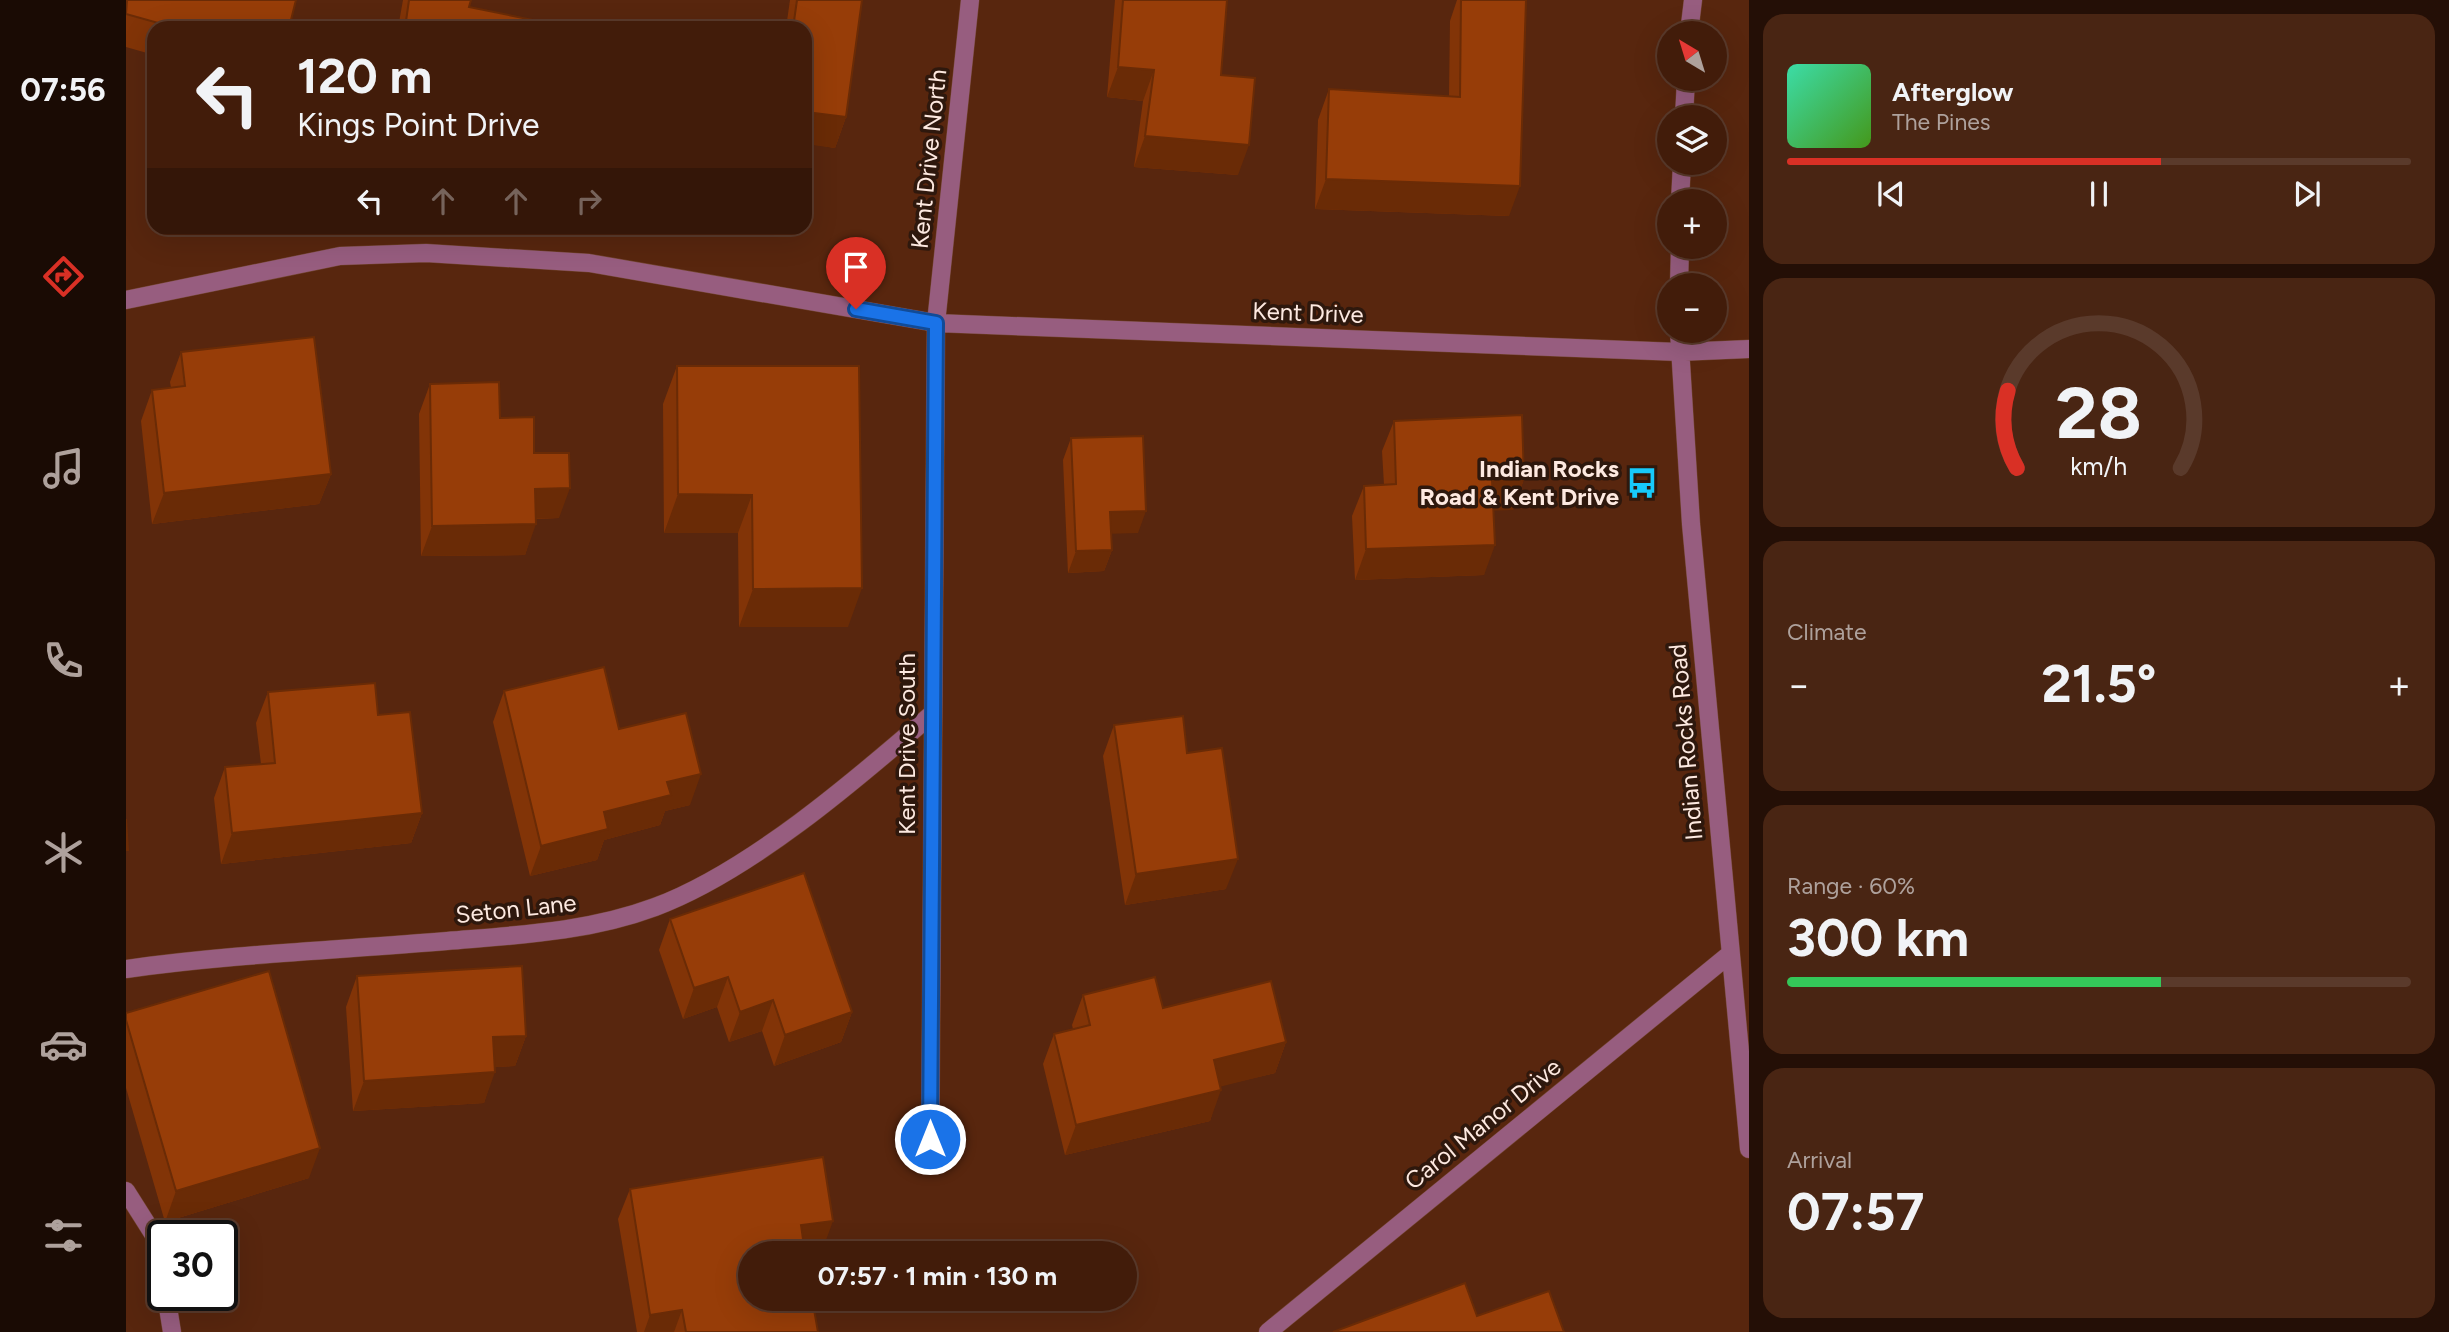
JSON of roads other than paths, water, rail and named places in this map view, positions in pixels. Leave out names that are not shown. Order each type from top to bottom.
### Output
[{"type":"street","name":"Kent Drive North","points":[[936,323],[970,0]]},
{"type":"street","points":[[1690,21],[1693,0]]},
{"type":"street","name":"Kent Drive","points":[[126,300],[340,256],[426,253],[589,263],[936,323],[1679,352],[1749,349]]},
{"type":"street","name":"Kent Drive South","points":[[930,1165],[936,323]]},
{"type":"street","name":"Indian Rocks Road","points":[[1679,343],[1691,524],[1749,1149]]},
{"type":"street","name":"Seton Lane","points":[[126,969],[570,931],[655,907],[694,889],[751,856],[867,769],[932,714]]},
{"type":"street","name":"Carol Manor Drive","points":[[1268,1332],[1730,954]]},
{"type":"street","points":[[126,1191],[147,1224]]},
{"type":"street","points":[[169,1311],[172,1332]]},
{"type":"place","name":"Indian Rocks Road & Kent Drive","points":[[1642,483]]}]
